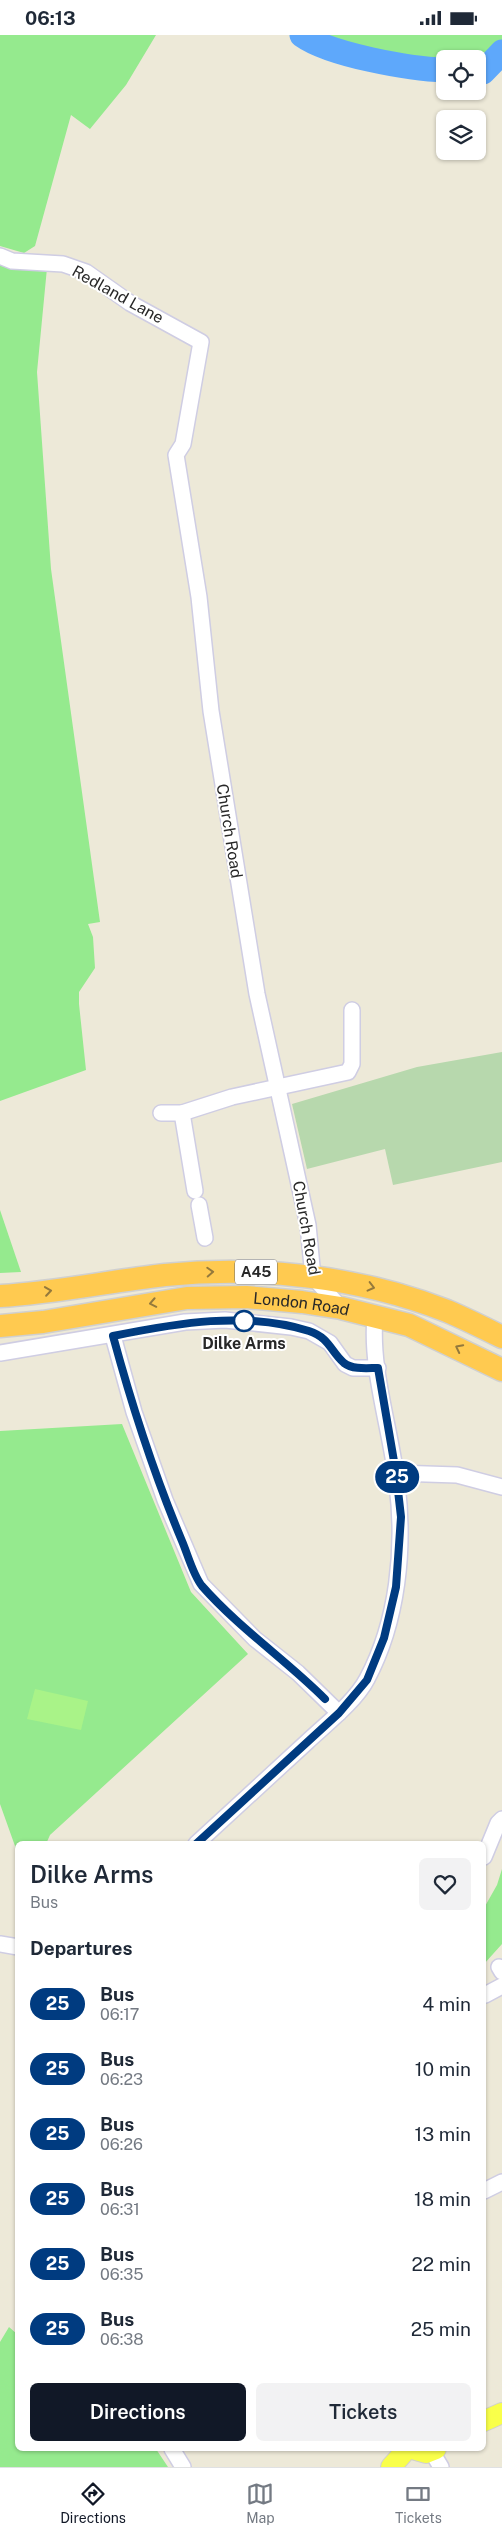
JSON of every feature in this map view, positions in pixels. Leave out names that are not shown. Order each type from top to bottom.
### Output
[{"type":"highway","name":"London Road","points":[[0,1296],[164,1275],[214,1272],[313,1277],[368,1286],[431,1305],[502,1337]]},
{"type":"highway","name":"London Road","points":[[0,1326],[43,1321],[163,1301],[214,1296],[302,1302],[341,1308],[409,1325],[502,1370]]},
{"type":"main road","points":[[486,2420],[502,2413]]},
{"type":"main road","points":[[391,2467],[405,2451]]},
{"type":"main road","points":[[416,2451],[436,2456]]},
{"type":"street","name":"Redland Lane","points":[[0,256],[12,261],[62,264],[86,273],[130,303],[201,342]]},
{"type":"street","name":"Church Road","points":[[201,342],[184,444],[176,455],[199,597],[211,711],[256,994],[308,1225],[313,1277],[341,1308]]},
{"type":"street","points":[[161,1113],[182,1113],[232,1097],[348,1072],[352,1064],[352,1010]]},
{"type":"street","points":[[182,1113],[205,1237]]},
{"type":"street","points":[[199,1841],[339,1713],[367,1680],[384,1638],[396,1587],[401,1517],[396,1473],[373,1333],[375,1316]]},
{"type":"street","points":[[0,1353],[113,1336],[200,1320],[260,1323],[309,1331],[330,1343],[345,1364],[353,1367],[378,1368]]},
{"type":"street","points":[[113,1336],[139,1428],[165,1500],[201,1584],[255,1639],[298,1673],[339,1713]]},
{"type":"street","points":[[396,1473],[457,1475],[502,1487]]},
{"type":"street","points":[[486,1852],[498,1823],[502,1819]]},
{"type":"street","points":[[0,1944],[15,1946]]},
{"type":"street","points":[[486,1994],[502,1986]]},
{"type":"street","points":[[486,2190],[502,2182]]},
{"type":"street","points":[[173,2451],[183,2467]]},
{"type":"green space","points":[[0,35],[156,35],[126,85],[90,129],[71,115],[35,246],[24,253],[0,246]]},
{"type":"green space","points":[[326,35],[502,35],[502,68],[486,67],[486,50],[436,50],[436,63],[414,62]]},
{"type":"green space","points":[[0,263],[47,268],[37,372],[51,569],[100,922],[88,924],[93,937],[95,968],[79,992],[86,1070],[0,1101]]},
{"type":"green space","points":[[502,1052],[502,1162],[393,1185],[385,1149],[307,1169],[292,1104],[417,1067]]},
{"type":"green space","points":[[0,1210],[21,1272],[0,1273]]},
{"type":"green space","points":[[122,1424],[191,1592],[248,1654],[50,1835],[47,1841],[15,1841],[15,1846],[0,1804],[0,1431]]},
{"type":"green space","points":[[35,1689],[88,1701],[81,1730],[27,1719]]},
{"type":"green space","points":[[502,1869],[502,1944],[486,1962],[486,1904],[497,1885]]},
{"type":"green space","points":[[9,2327],[15,2332],[15,2451],[157,2451],[168,2467],[0,2467],[0,2342]]},
{"type":"waterway","points":[[302,35],[331,49],[350,55],[392,64],[436,69]]},
{"type":"waterway","points":[[486,69],[502,52]]},
{"type":"bus line","name":"25","points":[[199,1841],[339,1713],[367,1680],[384,1638],[396,1587],[401,1517],[396,1473],[378,1368],[353,1367],[345,1364],[330,1343],[318,1335],[292,1327],[225,1320],[200,1320],[113,1336],[139,1428],[165,1500],[201,1584],[255,1639],[298,1673],[325,1699]]},
{"type":"place","name":"Dilke Arms","points":[[244,1321]]}]
